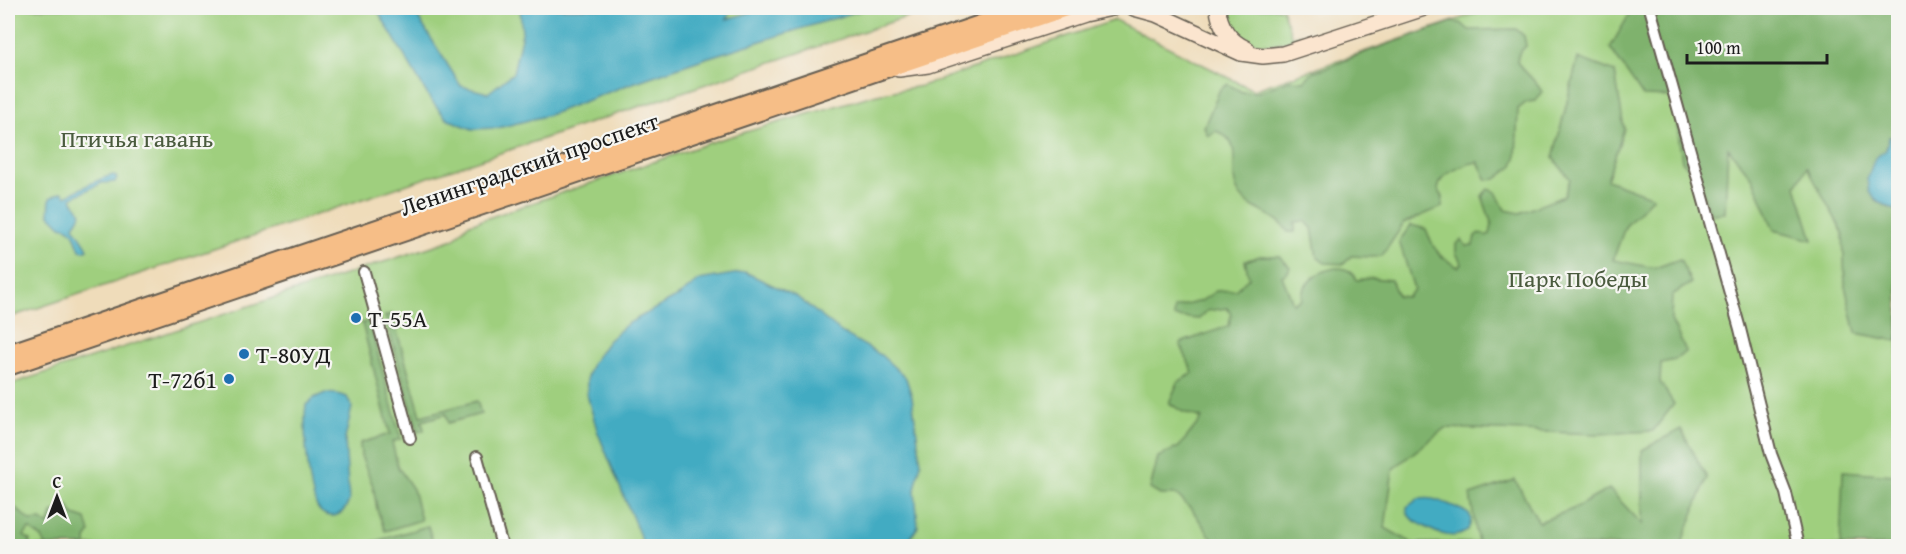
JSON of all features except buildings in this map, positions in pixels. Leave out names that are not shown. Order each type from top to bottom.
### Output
[{"type":"main road","name":"Ленинградский проспект","points":[[8,353],[1028,8]]},
{"type":"main road","name":"Ленинградский проспект","points":[[8,367],[1066,8]]},
{"type":"street","points":[[872,73],[928,65],[1084,14],[1112,8]]},
{"type":"street","points":[[1134,8],[1156,14],[1241,53],[1254,56],[1283,54],[1424,8]]},
{"type":"street","points":[[1218,8],[1224,30],[1234,42],[1250,51],[1273,55]]},
{"type":"street","points":[[1650,8],[1740,329],[1771,454],[1786,493],[1798,546]]},
{"type":"street","points":[[364,272],[410,438]]},
{"type":"street","points":[[477,457],[502,546]]},
{"type":"green space","name":"Птичья гавань","points":[[8,8],[933,8],[8,318]]},
{"type":"green space","points":[[1228,8],[1282,8],[1292,37],[1302,34],[1302,37],[1269,44],[1253,42],[1237,30],[1231,21]]},
{"type":"green space","name":"Парк Победы","points":[[1491,8],[1898,8],[1898,546],[8,546],[8,385],[454,239],[467,225],[718,140],[877,94],[921,86],[1115,20],[1253,90]]},
{"type":"green space","points":[[1633,8],[1898,8],[1898,136],[1889,137],[1886,150],[1867,179],[1873,196],[1886,206],[1898,211],[1898,341],[1856,333],[1845,286],[1843,233],[1807,167],[1796,186],[1813,240],[1774,230],[1753,179],[1728,148],[1725,213],[1711,214],[1697,179],[1682,161],[1673,97],[1643,96],[1610,48]]},
{"type":"green space","points":[[1452,22],[1461,23],[1469,30],[1516,29],[1524,36],[1526,46],[1519,53],[1517,62],[1542,92],[1536,101],[1527,102],[1518,109],[1516,158],[1512,167],[1496,179],[1487,180],[1478,162],[1454,170],[1442,179],[1439,185],[1438,189],[1443,197],[1442,207],[1404,223],[1382,256],[1351,256],[1344,264],[1325,263],[1317,257],[1312,228],[1305,221],[1295,222],[1295,232],[1288,232],[1277,220],[1243,199],[1235,184],[1231,142],[1216,131],[1208,136],[1204,127],[1220,89],[1228,84],[1242,92],[1259,92],[1289,80],[1304,81],[1314,71]]},
{"type":"green space","points":[[1578,58],[1615,72],[1624,129],[1607,180],[1653,197],[1625,227],[1613,260],[1655,268],[1680,259],[1691,283],[1672,295],[1671,320],[1686,351],[1675,360],[1661,363],[1660,382],[1674,404],[1653,431],[1598,434],[1445,428],[1393,469],[1385,528],[1412,543],[1478,543],[1470,495],[1515,480],[1539,522],[1573,509],[1609,489],[1642,524],[1642,450],[1681,429],[1707,478],[1683,540],[1685,546],[1217,546],[1193,511],[1177,495],[1160,495],[1150,489],[1158,457],[1179,447],[1202,418],[1183,412],[1169,403],[1178,382],[1193,373],[1180,343],[1229,326],[1231,314],[1227,308],[1207,311],[1199,319],[1174,317],[1174,308],[1201,301],[1216,291],[1235,290],[1249,278],[1245,261],[1260,256],[1279,256],[1290,267],[1288,272],[1282,276],[1293,303],[1301,300],[1303,291],[1313,278],[1329,269],[1338,268],[1352,273],[1357,280],[1372,278],[1391,280],[1398,296],[1407,297],[1414,289],[1399,241],[1411,225],[1426,229],[1438,252],[1458,267],[1462,264],[1456,253],[1456,244],[1461,240],[1467,246],[1473,245],[1475,236],[1479,233],[1486,236],[1490,234],[1492,225],[1482,196],[1488,189],[1496,192],[1505,210],[1520,213],[1564,196],[1570,179],[1553,158]]},
{"type":"green space","points":[[392,314],[421,416],[477,401],[481,414],[448,423],[446,414],[422,421],[424,430],[418,432],[385,316]]},
{"type":"green space","points":[[369,321],[401,439],[392,442],[398,467],[413,489],[421,520],[385,531],[377,509],[373,486],[361,456],[360,443],[390,434],[362,323]]},
{"type":"green space","points":[[1843,471],[1895,475],[1898,472],[1898,546],[1840,546]]},
{"type":"green space","points":[[67,505],[74,515],[86,519],[90,533],[86,539],[86,546],[46,546],[42,538],[29,529],[24,536],[30,540],[29,546],[8,546],[8,511],[16,508],[30,521],[41,520],[49,525],[52,513]]},
{"type":"green space","points":[[428,526],[434,546],[359,546]]},
{"type":"water","points":[[376,8],[412,8],[461,86],[488,93],[513,73],[522,33],[520,8],[733,8],[727,19],[765,8],[868,8],[706,58],[549,115],[498,128],[472,129],[447,119],[430,99]]},
{"type":"water","points":[[1898,136],[1898,211],[1880,203],[1869,192],[1867,179],[1875,158],[1886,150],[1889,137]]},
{"type":"water","points":[[114,175],[117,178],[115,182],[102,183],[71,198],[81,214],[74,226],[88,249],[80,250],[73,232],[61,226],[49,214],[50,198],[62,192],[66,196]]},
{"type":"water","points":[[745,272],[797,297],[841,332],[881,355],[906,378],[912,397],[921,463],[915,489],[918,527],[906,546],[644,546],[598,433],[587,395],[587,377],[592,363],[608,341],[627,324],[680,295],[699,280]]},
{"type":"water","points":[[325,393],[347,397],[352,407],[345,439],[349,501],[343,511],[333,516],[320,511],[316,504],[312,492],[306,443],[306,405]]},
{"type":"water","points":[[1418,499],[1436,500],[1464,511],[1471,518],[1469,528],[1464,533],[1453,536],[1434,531],[1417,522],[1410,517],[1407,507]]},
{"type":"place","name":"Т-55А","points":[[356,318]]},
{"type":"place","name":"Т-80УД","points":[[244,354]]},
{"type":"place","name":"Т-72б1","points":[[229,379]]}]
